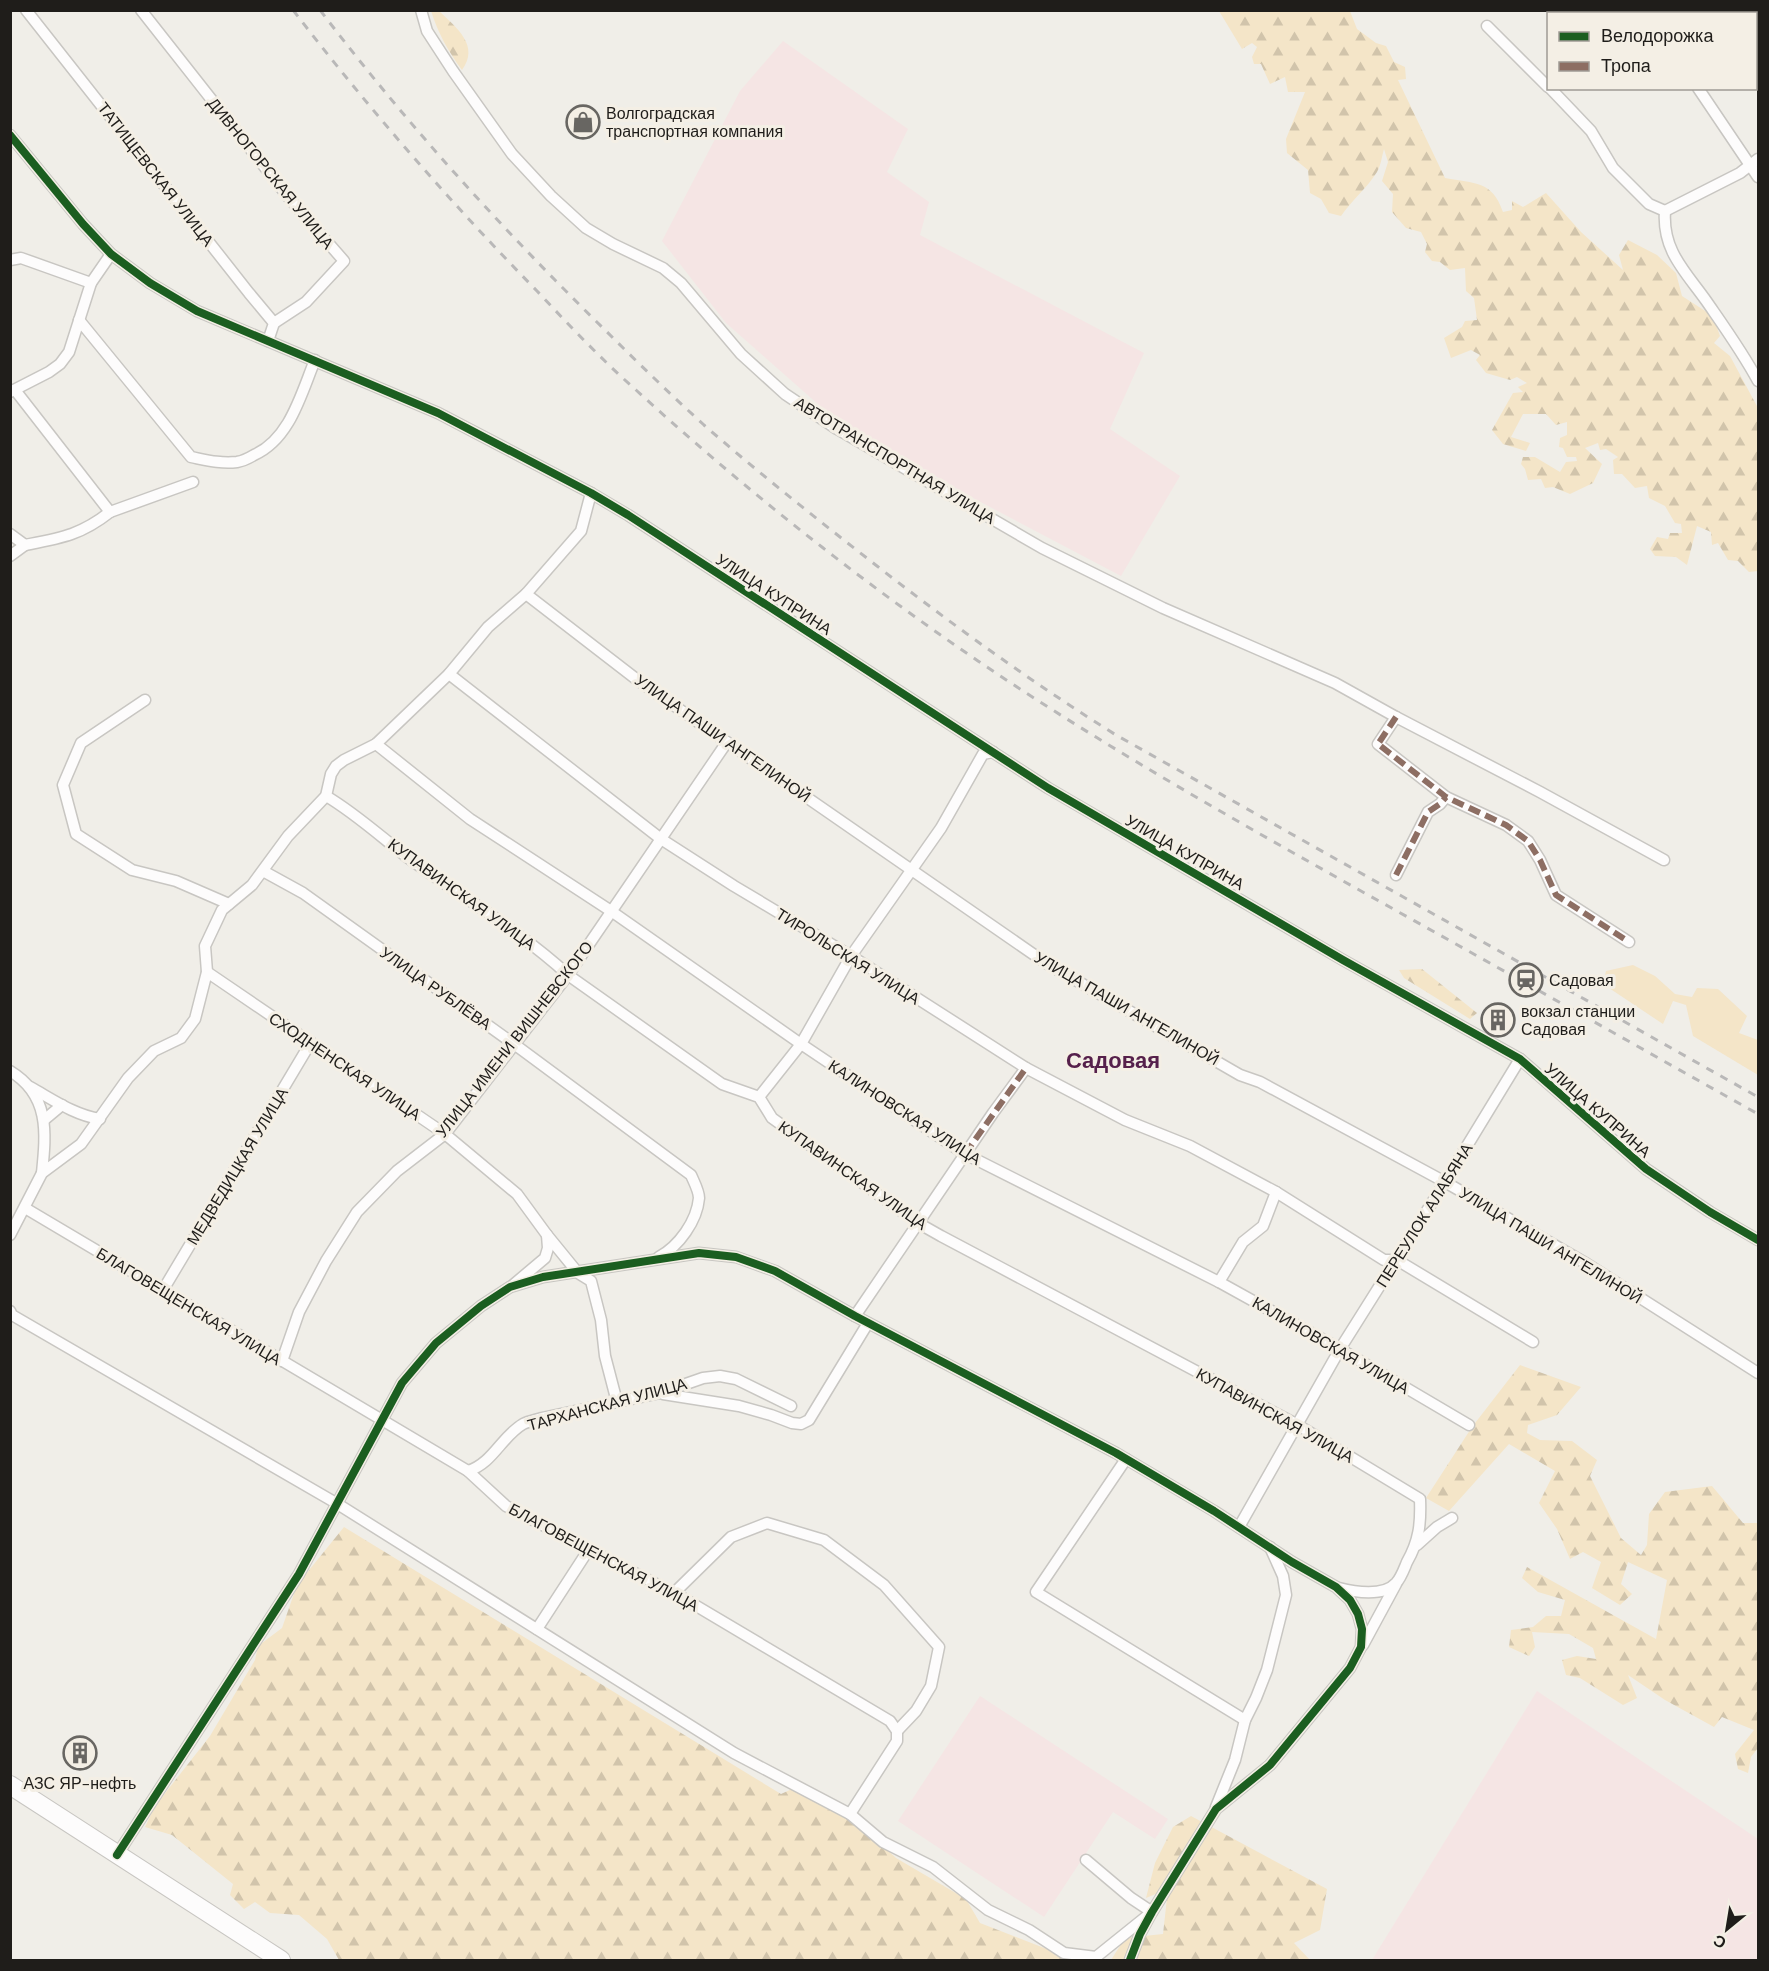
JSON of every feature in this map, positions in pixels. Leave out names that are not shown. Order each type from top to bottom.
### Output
[{"type":"highway","points":[[10,1785],[281,1960]]},
{"type":"street","name":"ТАТИЩЕВСКАЯ УЛИЦА","points":[[26,10],[274,323]]},
{"type":"street","name":"ДИВНОГОРСКАЯ УЛИЦА","points":[[141,10],[289,198],[344,261],[306,302],[274,323]]},
{"type":"street","name":"АВТОТРАНСПОРТНАЯ УЛИЦА","points":[[421,10],[427,32],[453,71],[512,154],[551,196],[586,228],[663,268],[681,283],[741,354],[785,394],[837,429],[1034,543],[1163,609],[1335,683],[1664,860]]},
{"type":"street","points":[[1487,26],[1547,86]]},
{"type":"street","points":[[1551,90],[1591,131],[1612,168],[1649,204],[1665,211]]},
{"type":"street","points":[[1700,90],[1754,162],[1758,177]]},
{"type":"street","name":"УЛИЦА КУПРИНА","points":[[10,135],[83,224],[111,254],[150,283],[197,311],[438,413],[591,493],[628,515],[1048,788],[1520,1059],[1646,1170],[1758,1240]]},
{"type":"street","points":[[1665,211],[1740,173],[1754,162]]},
{"type":"street","points":[[1665,211],[1664,226],[1667,242],[1681,268],[1718,317],[1758,381]]},
{"type":"street","points":[[110,512],[13,391],[49,372],[60,364],[69,352],[91,283],[111,254]]},
{"type":"street","points":[[10,260],[21,258],[91,283]]},
{"type":"street","points":[[79,320],[191,457],[215,462],[239,462],[261,452],[278,438],[292,418],[315,360]]},
{"type":"street","points":[[268,341],[274,323]]},
{"type":"street","points":[[10,556],[25,545],[68,537],[94,525],[110,512],[193,482]]},
{"type":"street","points":[[42,1173],[81,1144],[128,1078],[154,1051],[181,1038],[195,1020],[207,972],[205,946],[222,910],[252,885],[288,836],[326,796],[331,774],[336,766],[376,744],[449,674],[488,627],[526,594],[581,531],[591,493]]},
{"type":"street","points":[[10,534],[25,545]]},
{"type":"street","name":"УЛИЦА ПАШИ АНГЕЛИНОЙ","points":[[526,594],[640,682],[1056,968],[1240,1075],[1260,1082],[1445,1182],[1587,1264],[1758,1373]]},
{"type":"street","name":"ТИРОЛЬСКАЯ УЛИЦА","points":[[449,674],[661,839],[851,956],[1026,1068],[1125,1120],[1191,1146],[1276,1192],[1384,1260],[1396,1260],[1533,1342]]},
{"type":"street","points":[[145,700],[81,743],[63,785],[76,834],[132,870],[176,881],[229,904]]},
{"type":"street","points":[[1396,717],[1378,744],[1446,797],[1506,825],[1528,841],[1556,895],[1613,929],[1629,942]]},
{"type":"street","name":"УЛИЦА ИМЕНИ ВИШНЕВСКОГО","points":[[282,1361],[299,1312],[326,1261],[357,1212],[397,1171],[445,1134],[568,975],[727,742]]},
{"type":"street","name":"КАЛИНОВСКАЯ УЛИЦА","points":[[376,744],[470,819],[610,911],[801,1044],[965,1154],[1219,1282],[1340,1349],[1469,1425]]},
{"type":"street","points":[[759,1097],[801,1044],[851,956],[941,828],[983,754],[993,752]]},
{"type":"street","name":"КУПАВИНСКАЯ УЛИЦА","points":[[326,796],[546,955],[568,975],[722,1084],[759,1097],[772,1118],[918,1223],[1034,1287],[1296,1424],[1420,1499],[1421,1517],[1417,1545]]},
{"type":"street","points":[[1396,875],[1428,812],[1446,797]]},
{"type":"street","name":"УЛИЦА РУБЛЁВА","points":[[263,871],[303,893],[514,1044],[691,1175],[699,1197],[694,1215],[684,1234],[671,1251],[654,1260]]},
{"type":"street","name":"СХОДНЕНСКАЯ УЛИЦА","points":[[207,972],[445,1134],[517,1194],[578,1273],[591,1281],[601,1320],[605,1356],[617,1402]]},
{"type":"street","name":"МЕДВЕДИЦКАЯ УЛИЦА","points":[[163,1290],[310,1042]]},
{"type":"street","name":"ПЕРЕУЛОК АЛАБЯНА","points":[[1239,1527],[1340,1349],[1520,1059]]},
{"type":"street","points":[[855,1316],[1026,1068]]},
{"type":"street","points":[[10,1071],[30,1087],[38,1101],[44,1120],[45,1141],[42,1173],[10,1235]]},
{"type":"street","points":[[30,1087],[86,1117],[100,1119]]},
{"type":"street","points":[[44,1120],[62,1105]]},
{"type":"street","points":[[1219,1282],[1243,1242],[1263,1226],[1276,1192]]},
{"type":"street","name":"БЛАГОВЕЩЕНСКАЯ УЛИЦА","points":[[25,1209],[468,1471],[506,1506],[674,1593],[890,1721],[897,1736]]},
{"type":"street","points":[[117,1855],[299,1574],[402,1383],[436,1343],[545,1258],[548,1248],[547,1235]]},
{"type":"street","points":[[510,1287],[543,1277],[699,1253],[736,1257],[776,1271],[868,1323],[1126,1459],[1336,1587],[1350,1600],[1358,1614],[1362,1629],[1361,1647]]},
{"type":"street","points":[[10,1311],[22,1321],[336,1503],[734,1752],[850,1814],[883,1842],[933,1867],[988,1910],[1029,1930],[1064,1953],[1095,1956],[1152,1912]]},
{"type":"street","points":[[660,1393],[739,1406],[801,1424],[809,1420],[868,1323]]},
{"type":"street","name":"ТАРХАНСКАЯ УЛИЦА","points":[[468,1471],[489,1460],[524,1424],[542,1418],[660,1393],[703,1378],[720,1376],[736,1379],[792,1406]]},
{"type":"street","points":[[685,1383],[688,1397]]},
{"type":"street","points":[[1126,1459],[1036,1592],[1245,1720]]},
{"type":"street","points":[[1216,1809],[1270,1765],[1291,1742],[1350,1668],[1417,1545],[1437,1527],[1452,1518]]},
{"type":"street","points":[[674,1593],[731,1537],[767,1523],[824,1540],[884,1585],[939,1647],[932,1686],[897,1736],[850,1814]]},
{"type":"street","points":[[1130,1960],[1152,1912],[1216,1809],[1235,1760],[1245,1720],[1267,1670],[1286,1595],[1284,1576],[1270,1547]]},
{"type":"street","points":[[537,1629],[589,1549]]},
{"type":"street","points":[[1336,1587],[1355,1593],[1377,1592],[1396,1584]]},
{"type":"street","points":[[1086,1860],[1131,1898],[1152,1912]]},
{"type":"shaded area","points":[[783,41],[908,129],[887,172],[929,202],[920,235],[1144,353],[1110,429],[1180,476],[1121,576],[973,498],[828,413],[726,323],[662,241],[740,91]]},
{"type":"shaded area","points":[[1537,1691],[1758,1839],[1758,1960],[1372,1960]]},
{"type":"shaded area","points":[[980,1696],[1168,1819],[1155,1839],[1113,1812],[1044,1917],[898,1821]]},
{"type":"green space","points":[[431,11],[439,11],[464,38],[469,53],[462,70],[444,42]]},
{"type":"green space","points":[[1219,11],[1350,11],[1357,29],[1376,43],[1386,46],[1394,62],[1405,67],[1406,79],[1398,80],[1445,178],[1474,183],[1488,189],[1494,194],[1503,212],[1512,210],[1512,201],[1523,207],[1546,193],[1581,232],[1623,270],[1619,255],[1628,240],[1657,255],[1676,273],[1682,296],[1713,316],[1720,336],[1714,343],[1730,356],[1758,408],[1758,571],[1749,572],[1738,561],[1728,560],[1718,543],[1712,545],[1711,532],[1697,526],[1687,565],[1676,557],[1655,556],[1650,549],[1657,537],[1668,539],[1670,533],[1682,533],[1681,524],[1675,523],[1665,506],[1649,498],[1647,486],[1635,488],[1622,474],[1614,474],[1613,460],[1618,457],[1606,449],[1600,450],[1598,443],[1585,448],[1602,464],[1593,483],[1570,494],[1553,487],[1545,488],[1541,479],[1528,480],[1521,464],[1523,457],[1535,457],[1560,472],[1566,462],[1577,461],[1576,457],[1567,457],[1563,448],[1559,447],[1560,438],[1567,435],[1567,422],[1556,425],[1546,414],[1523,414],[1511,437],[1530,443],[1526,451],[1503,444],[1492,430],[1513,393],[1523,392],[1518,387],[1527,383],[1517,377],[1510,380],[1486,373],[1476,360],[1480,355],[1471,350],[1451,358],[1444,338],[1462,327],[1465,321],[1477,320],[1474,298],[1466,291],[1465,268],[1450,270],[1440,262],[1432,261],[1425,252],[1427,244],[1421,232],[1406,228],[1392,212],[1393,194],[1382,181],[1388,162],[1384,149],[1377,172],[1341,216],[1329,213],[1321,199],[1310,193],[1308,170],[1287,153],[1286,139],[1305,92],[1288,92],[1285,77],[1270,84],[1261,64],[1254,64],[1252,57],[1257,47],[1252,43],[1242,49]]},
{"type":"green space","points":[[1633,965],[1655,976],[1675,994],[1692,997],[1697,988],[1718,989],[1747,1016],[1739,1033],[1758,1040],[1758,1075],[1693,1036],[1686,1005],[1673,1001],[1663,1024],[1603,984],[1606,971]]},
{"type":"green space","points":[[1422,969],[1477,1013],[1470,1019],[1404,978],[1399,970]]},
{"type":"green space","points":[[1520,1365],[1581,1387],[1557,1415],[1528,1425],[1527,1433],[1540,1440],[1572,1441],[1597,1460],[1590,1476],[1621,1538],[1641,1555],[1647,1545],[1649,1514],[1665,1492],[1712,1486],[1743,1523],[1758,1523],[1758,1748],[1751,1757],[1748,1773],[1738,1769],[1735,1754],[1754,1730],[1722,1717],[1714,1727],[1665,1700],[1628,1675],[1637,1698],[1623,1705],[1580,1678],[1566,1675],[1562,1660],[1577,1656],[1596,1659],[1593,1648],[1569,1634],[1532,1632],[1535,1647],[1529,1656],[1509,1647],[1511,1630],[1533,1627],[1546,1616],[1561,1616],[1565,1600],[1538,1592],[1522,1578],[1527,1567],[1656,1639],[1667,1580],[1628,1562],[1621,1584],[1632,1594],[1620,1605],[1592,1588],[1601,1562],[1583,1552],[1570,1559],[1557,1529],[1539,1503],[1555,1471],[1509,1444],[1449,1511],[1426,1498],[1472,1427]]},
{"type":"green space","points":[[344,1527],[781,1794],[792,1789],[859,1824],[896,1858],[966,1899],[980,1923],[1075,1960],[339,1960],[327,1939],[299,1915],[270,1913],[255,1902],[244,1909],[230,1895],[233,1884],[172,1835],[145,1827],[155,1806],[210,1736],[255,1660],[258,1646],[282,1628],[297,1585]]},
{"type":"green space","points":[[1191,1816],[1327,1889],[1320,1930],[1294,1943],[1310,1960],[1111,1960],[1125,1938],[1163,1934],[1168,1889],[1146,1898],[1155,1863],[1173,1827]]},
{"type":"railway","points":[[293,10],[411,154],[585,342],[676,426],[802,532],[845,565],[978,661],[1167,780],[1758,1114]]},
{"type":"railway","points":[[320,10],[420,134],[564,290],[725,443],[906,588],[1024,674],[1116,735],[1758,1097]]},
{"type":"marked path","points":[[1396,717],[1378,744],[1446,797],[1506,825],[1528,841],[1540,860],[1556,895],[1629,942]]},
{"type":"marked path","points":[[1396,875],[1428,812],[1446,797]]},
{"type":"marked path","points":[[965,1154],[1026,1068]]},
{"type":"cycle path","points":[[10,135],[83,224],[111,254],[150,283],[197,311],[438,413],[591,493],[628,515],[1048,788],[1343,960],[1520,1059],[1646,1169],[1710,1212],[1758,1240]]},
{"type":"cycle path","points":[[117,1855],[299,1574],[402,1383],[436,1343],[481,1306],[510,1287],[543,1277],[699,1253],[736,1257],[775,1271],[855,1316],[1116,1453],[1336,1587],[1350,1600],[1358,1614],[1362,1629],[1361,1647],[1350,1668],[1270,1765],[1216,1809],[1152,1912],[1130,1960]]},
{"type":"place","name":"Волгоградская транспортная компания","points":[[583,122]]},
{"type":"place","name":"Садовая","points":[[1526,980]]},
{"type":"place","name":"вокзал станции Садовая","points":[[1498,1020]]},
{"type":"place","name":"АЗС ЯР-нефть","points":[[80,1753]]},
{"type":"district","name":"Садовая","points":[[1113,1060]]}]
